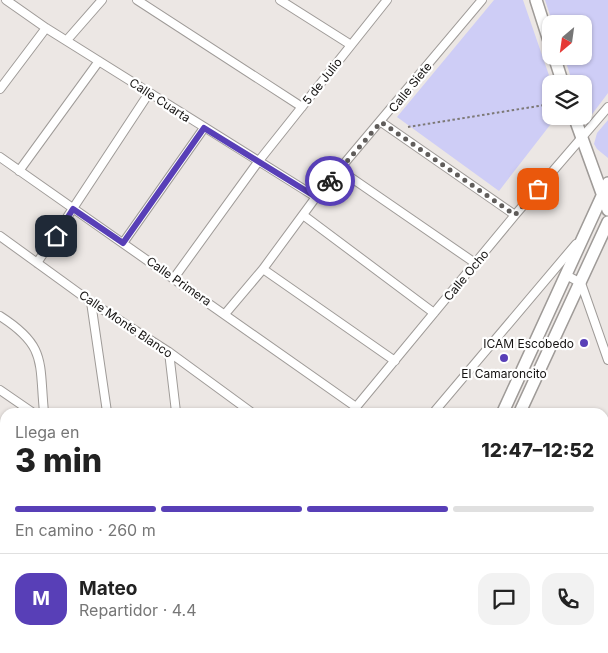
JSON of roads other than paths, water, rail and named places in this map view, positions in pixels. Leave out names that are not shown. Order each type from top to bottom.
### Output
[{"type":"street","name":"Calle Cuarta","points":[[6,0],[46,28],[316,197]]},
{"type":"street","points":[[67,40],[102,0]]},
{"type":"street","points":[[137,0],[302,106]]},
{"type":"street","points":[[280,0],[351,45]]},
{"type":"street","name":"5 de Julio","points":[[174,278],[258,162],[388,0]]},
{"type":"street","name":"Calle Siete","points":[[225,314],[263,269],[316,197],[482,0]]},
{"type":"street","points":[[536,0],[542,19]]},
{"type":"street","points":[[0,89],[46,28]]},
{"type":"street","points":[[19,171],[99,61]]},
{"type":"street","points":[[38,263],[149,93]]},
{"type":"street","name":"Calle Ocho","points":[[356,408],[515,215],[583,139],[608,107]]},
{"type":"street","points":[[381,122],[515,215]]},
{"type":"street","points":[[578,125],[605,188],[608,210]]},
{"type":"street","points":[[123,243],[204,128]]},
{"type":"street","name":"Calle Primera","points":[[0,157],[225,314],[351,408]]},
{"type":"street","points":[[340,170],[475,264]]},
{"type":"street","points":[[505,408],[605,188]]},
{"type":"street","points":[[303,215],[434,313]]},
{"type":"street","points":[[522,408],[608,222]]},
{"type":"street","points":[[437,408],[586,233]]},
{"type":"street","name":"Calle Monte Blanco","points":[[0,236],[91,302],[169,352],[246,408]]},
{"type":"street","points":[[263,269],[395,361]]},
{"type":"street","points":[[566,275],[581,283],[608,360]]},
{"type":"street","points":[[91,302],[106,408]]},
{"type":"street","points":[[0,316],[24,332],[34,344],[40,363],[44,408]]},
{"type":"street","points":[[169,352],[176,408]]},
{"type":"street","points":[[0,390],[26,408]]},
{"type":"street","points":[[238,402],[239,408]]},
{"type":"place","name":"ICAM Escobedo","points":[[584,343]]},
{"type":"place","name":"El Camaroncito","points":[[504,358]]}]
